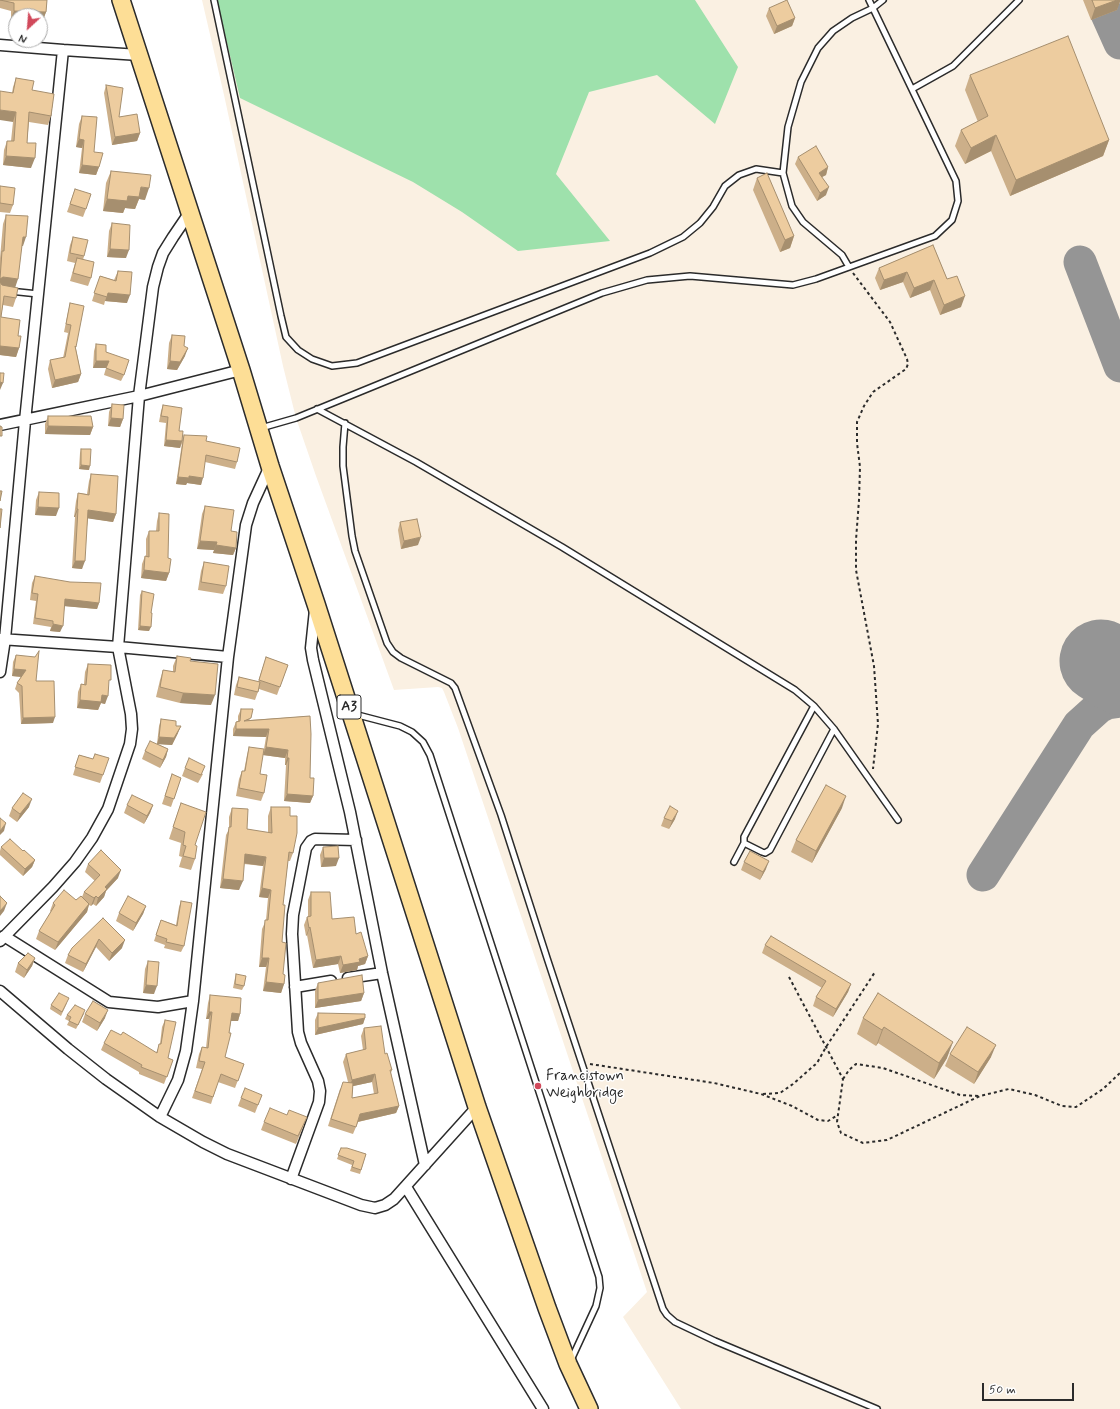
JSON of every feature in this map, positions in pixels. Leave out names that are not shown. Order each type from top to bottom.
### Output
[{"type":"highway","name":"A3","points":[[121,0],[241,370],[270,466],[478,1107],[547,1308],[568,1364],[589,1409]]},
{"type":"street","points":[[0,44],[139,55]]},
{"type":"street","points":[[0,672],[2,639],[63,50]]},
{"type":"street","points":[[190,212],[163,253],[155,280],[139,396],[118,647],[131,714],[132,729],[126,757],[108,809],[92,838],[75,862],[53,887],[2,939],[109,1002],[158,1007],[192,1001]]},
{"type":"street","points":[[0,425],[139,396],[241,370]]},
{"type":"street","points":[[160,1117],[178,1080],[186,1051],[228,657],[246,525],[253,503],[270,466]]},
{"type":"street","points":[[316,604],[312,637],[313,660],[356,840],[382,973],[425,1165]]},
{"type":"street","points":[[2,639],[118,647],[228,657]]},
{"type":"street","points":[[291,1179],[319,1102],[320,1092],[318,1081],[298,1032],[295,987],[292,925],[306,848],[311,841],[315,839],[356,840]]},
{"type":"street","points":[[295,987],[382,973]]},
{"type":"street","points":[[0,991],[106,1079],[160,1117],[227,1154],[361,1205],[375,1208],[386,1205],[390,1202],[406,1187],[478,1107]]},
{"type":"street","points":[[406,1187],[543,1409]]},
{"type":"lane","points":[[214,0],[286,337],[298,350],[312,359],[332,366],[357,363],[650,253],[683,237],[700,223],[725,186],[739,175],[756,169],[783,173]]},
{"type":"lane","points":[[258,428],[296,418],[602,293],[648,280],[690,276],[792,285],[816,279],[935,236],[952,220],[958,202],[956,181],[869,0]]},
{"type":"lane","points":[[849,267],[842,255],[814,233],[803,222],[790,200],[783,173],[788,127],[801,82],[818,48],[833,31],[852,18],[873,8],[883,0]]},
{"type":"lane","points":[[912,89],[953,66],[1020,0]]},
{"type":"lane","points":[[0,290],[38,294]]},
{"type":"lane","points":[[317,409],[416,462],[562,547],[786,684],[814,706],[834,730],[898,820]]},
{"type":"lane","points":[[345,423],[343,466],[352,536],[355,551],[387,643],[393,652],[401,658],[451,683],[455,688],[501,815],[660,1302],[667,1315],[675,1322],[715,1341],[878,1409]]},
{"type":"lane","points":[[734,862],[744,843],[744,837],[814,706]]},
{"type":"lane","points":[[351,713],[400,726],[412,732],[423,742],[430,755],[599,1277],[600,1288],[596,1306],[568,1364]]},
{"type":"lane","points":[[744,843],[765,853],[770,850],[834,730]]},
{"type":"path","points":[[849,267],[890,322],[908,364],[906,369],[873,392],[864,406],[857,422],[857,443],[860,468],[856,570],[874,666],[878,724],[872,782]]},
{"type":"path","points":[[761,1094],[780,1093],[817,1063],[875,972]]},
{"type":"path","points":[[789,977],[843,1080]]},
{"type":"path","points":[[581,1063],[714,1083],[761,1094],[792,1106],[818,1120],[828,1121],[838,1115]]},
{"type":"path","points":[[980,1096],[960,1095],[883,1068],[856,1064],[849,1070],[843,1080],[837,1122],[841,1133],[863,1143],[887,1140],[980,1096],[1009,1089],[1035,1095],[1062,1106],[1076,1107],[1103,1089],[1120,1073]]},
{"type":"shaded area","points":[[202,0],[1120,0],[1120,1409],[681,1409],[623,1317],[647,1292],[458,728],[442,688],[394,690],[296,418],[283,366]]},
{"type":"green space","points":[[217,0],[695,0],[738,67],[715,124],[657,75],[589,92],[556,174],[610,241],[518,251],[462,212],[413,182],[240,98]]},
{"type":"building","points":[[0,0],[47,0],[46,8],[14,8],[14,3]]},
{"type":"building","points":[[787,0],[795,18],[777,26],[769,8]]},
{"type":"building","points":[[1092,0],[1117,0],[1095,8]]},
{"type":"building","points":[[1068,36],[1109,140],[1016,180],[996,135],[971,148],[961,130],[988,116],[970,75]]},
{"type":"building","points":[[16,78],[34,81],[32,90],[54,94],[51,116],[29,112],[27,143],[36,143],[35,158],[6,156],[7,141],[14,141],[16,112],[0,110],[0,91],[13,93]]},
{"type":"building","points":[[106,85],[123,88],[119,117],[137,114],[140,133],[115,137]]},
{"type":"building","points":[[82,116],[97,117],[94,152],[103,153],[99,167],[82,165],[84,140],[79,139]]},
{"type":"building","points":[[816,146],[828,167],[819,173],[829,187],[820,193],[798,157]]},
{"type":"building","points":[[111,171],[151,175],[149,188],[141,187],[139,197],[128,196],[127,201],[107,199]]},
{"type":"building","points":[[767,173],[794,236],[785,240],[757,178]]},
{"type":"building","points":[[0,186],[15,188],[13,205],[0,203]]},
{"type":"building","points":[[75,189],[91,194],[86,209],[70,204]]},
{"type":"building","points":[[6,215],[28,216],[26,237],[23,237],[18,279],[3,277],[0,279],[2,251],[4,251]]},
{"type":"building","points":[[112,223],[130,225],[129,250],[110,249]]},
{"type":"building","points":[[73,237],[88,240],[84,256],[70,253]]},
{"type":"building","points":[[933,245],[947,279],[957,276],[965,296],[944,305],[934,280],[914,288],[907,272],[884,280],[879,268]]},
{"type":"building","points":[[77,258],[94,262],[91,278],[73,273]]},
{"type":"building","points":[[118,271],[132,272],[130,295],[108,293],[107,297],[94,293],[100,276],[116,281]]},
{"type":"building","points":[[0,282],[2,285],[18,288],[16,298],[4,296],[1,317],[20,320],[18,336],[21,336],[19,348],[0,346]]},
{"type":"building","points":[[70,303],[84,306],[76,347],[75,346],[81,374],[55,380],[50,360],[65,357],[71,325],[66,324]]},
{"type":"building","points":[[172,335],[185,336],[184,346],[188,348],[180,362],[170,361]]},
{"type":"building","points":[[96,344],[106,345],[106,352],[129,360],[124,375],[106,368],[109,361],[96,361]]},
{"type":"building","points":[[0,373],[4,373],[3,383],[0,382]]},
{"type":"building","points":[[112,404],[124,405],[123,419],[111,418]]},
{"type":"building","points":[[163,405],[182,408],[179,431],[183,431],[182,441],[166,440],[168,417],[161,416]]},
{"type":"building","points":[[48,416],[91,416],[93,427],[48,426]]},
{"type":"building","points":[[0,426],[2,427],[2,436],[0,436]]},
{"type":"building","points":[[184,435],[207,436],[206,441],[240,448],[237,462],[206,455],[203,478],[189,476],[189,478],[178,477]]},
{"type":"building","points":[[81,449],[91,449],[90,466],[81,465]]},
{"type":"building","points":[[91,474],[118,476],[116,514],[88,510],[85,561],[75,561],[78,493],[89,495]]},
{"type":"building","points":[[39,492],[59,493],[59,508],[38,507]]},
{"type":"building","points":[[205,506],[234,510],[231,531],[237,532],[236,548],[216,545],[217,542],[200,541]]},
{"type":"building","points":[[0,509],[2,509],[0,528]]},
{"type":"building","points":[[159,513],[169,514],[168,558],[171,559],[169,573],[144,570],[145,556],[149,557],[149,531],[159,531]]},
{"type":"building","points":[[417,519],[421,537],[404,541],[400,522]]},
{"type":"building","points":[[204,562],[229,566],[226,586],[201,582]]},
{"type":"building","points":[[35,576],[70,582],[101,583],[99,603],[65,599],[63,626],[53,624],[53,621],[35,618],[38,594],[32,593]]},
{"type":"building","points":[[142,591],[154,594],[151,613],[151,627],[140,626]]},
{"type":"building","points":[[39,651],[36,681],[54,681],[55,717],[23,718],[22,686],[17,683],[26,670],[14,669],[16,655],[35,657]]},
{"type":"building","points":[[177,656],[191,658],[190,661],[218,664],[215,695],[183,693],[160,687],[163,670],[175,672]]},
{"type":"building","points":[[266,657],[288,665],[280,687],[259,680]]},
{"type":"building","points":[[88,664],[111,665],[111,680],[109,680],[108,696],[102,695],[101,702],[80,700],[81,684],[86,685]]},
{"type":"building","points":[[239,677],[260,682],[258,692],[237,687]]},
{"type":"building","points":[[241,709],[253,709],[251,718],[244,721],[310,716],[310,778],[314,778],[313,796],[287,794],[288,750],[266,747],[269,729],[236,729],[236,722],[240,721]]},
{"type":"building","points":[[161,719],[176,721],[176,726],[181,726],[174,738],[159,737]]},
{"type":"building","points":[[150,741],[168,749],[163,760],[145,751]]},
{"type":"building","points":[[249,747],[264,749],[260,774],[267,775],[264,793],[239,788],[242,771],[245,771]]},
{"type":"building","points":[[95,754],[109,758],[103,775],[75,767],[79,755],[93,759]]},
{"type":"building","points":[[189,758],[205,766],[201,775],[185,768]]},
{"type":"building","points":[[172,774],[181,778],[174,799],[165,796]]},
{"type":"building","points":[[826,785],[846,796],[816,851],[796,840]]},
{"type":"building","points":[[23,793],[32,799],[20,814],[12,808]]},
{"type":"building","points":[[132,795],[153,805],[147,816],[127,805]]},
{"type":"building","points":[[181,803],[206,812],[195,845],[197,846],[195,859],[183,856],[186,846],[183,845],[185,832],[173,827]]},
{"type":"building","points":[[670,806],[678,811],[672,821],[664,818]]},
{"type":"building","points":[[271,807],[290,807],[290,816],[297,816],[297,833],[293,853],[289,852],[283,905],[285,905],[282,942],[286,943],[283,974],[285,975],[284,984],[266,982],[269,958],[262,958],[265,920],[268,920],[271,890],[262,888],[266,857],[245,854],[243,881],[223,879],[229,827],[231,827],[232,808],[248,809],[247,829],[272,833]]},
{"type":"building","points":[[0,818],[6,823],[0,831]]},
{"type":"building","points":[[10,839],[35,860],[25,869],[1,847]]},
{"type":"building","points":[[338,846],[339,858],[324,858],[323,847]]},
{"type":"building","points":[[101,850],[121,870],[105,887],[107,889],[98,898],[96,896],[94,898],[84,892],[100,875],[88,864]]},
{"type":"building","points":[[750,851],[769,861],[763,872],[744,862]]},
{"type":"building","points":[[64,890],[76,900],[81,896],[89,904],[58,942],[39,931],[55,905],[53,903]]},
{"type":"building","points":[[311,892],[330,892],[332,919],[354,917],[356,934],[361,932],[368,956],[359,959],[360,962],[343,965],[341,956],[316,960],[307,917],[311,916]]},
{"type":"building","points":[[0,896],[7,903],[0,911]]},
{"type":"building","points":[[128,896],[146,906],[136,923],[119,913]]},
{"type":"building","points":[[181,901],[192,903],[184,946],[166,942],[167,939],[156,935],[161,920],[177,926]]},
{"type":"building","points":[[103,918],[125,940],[112,953],[99,939],[86,964],[68,955],[72,948]]},
{"type":"building","points":[[771,936],[851,984],[836,1009],[816,997],[826,981],[765,945]]},
{"type":"building","points":[[28,953],[35,958],[27,970],[18,963]]},
{"type":"building","points":[[148,961],[159,962],[157,986],[146,985]]},
{"type":"building","points":[[236,974],[246,976],[244,986],[235,984]]},
{"type":"building","points":[[362,975],[364,993],[318,1000],[318,983]]},
{"type":"building","points":[[59,993],[69,998],[62,1012],[51,1005]]},
{"type":"building","points":[[878,993],[953,1042],[939,1063],[884,1027],[882,1030],[863,1018]]},
{"type":"building","points":[[210,995],[241,998],[240,1014],[232,1013],[229,1033],[231,1033],[225,1057],[244,1064],[238,1081],[221,1074],[213,1097],[195,1091],[205,1062],[199,1061],[202,1047],[208,1048],[212,1012],[209,1012]]},
{"type":"building","points":[[93,1001],[108,1010],[100,1023],[85,1014]]},
{"type":"building","points":[[75,1005],[85,1010],[78,1025],[69,1021],[71,1017],[67,1015]]},
{"type":"building","points":[[318,1013],[365,1014],[365,1018],[318,1028]]},
{"type":"building","points":[[165,1020],[176,1022],[168,1058],[173,1060],[167,1077],[141,1067],[142,1065],[104,1043],[111,1030],[121,1035],[123,1032],[157,1053],[159,1044],[161,1044]]},
{"type":"building","points":[[381,1026],[385,1054],[387,1053],[392,1070],[390,1070],[399,1106],[360,1114],[356,1127],[331,1119],[343,1082],[353,1083],[352,1098],[378,1093],[375,1074],[352,1080],[346,1054],[366,1049],[364,1028]]},
{"type":"building","points":[[967,1027],[996,1045],[978,1072],[950,1054]]},
{"type":"building","points":[[245,1088],[262,1095],[258,1105],[241,1098]]},
{"type":"building","points":[[270,1108],[287,1115],[289,1110],[307,1117],[298,1136],[264,1122]]},
{"type":"building","points":[[341,1148],[347,1148],[366,1154],[361,1170],[352,1167],[354,1161],[338,1155]]},
{"type":"taxiway","points":[[1107,14],[1120,43]]},
{"type":"taxiway","points":[[1080,262],[1120,366]]},
{"type":"taxiway","points":[[983,875],[1079,725],[1099,707],[1107,703],[1120,701]]},
{"type":"runway","points":[[1101,661],[1120,673]]},
{"type":"place","name":"Francistown Weighbridge","points":[[538,1086]]}]
